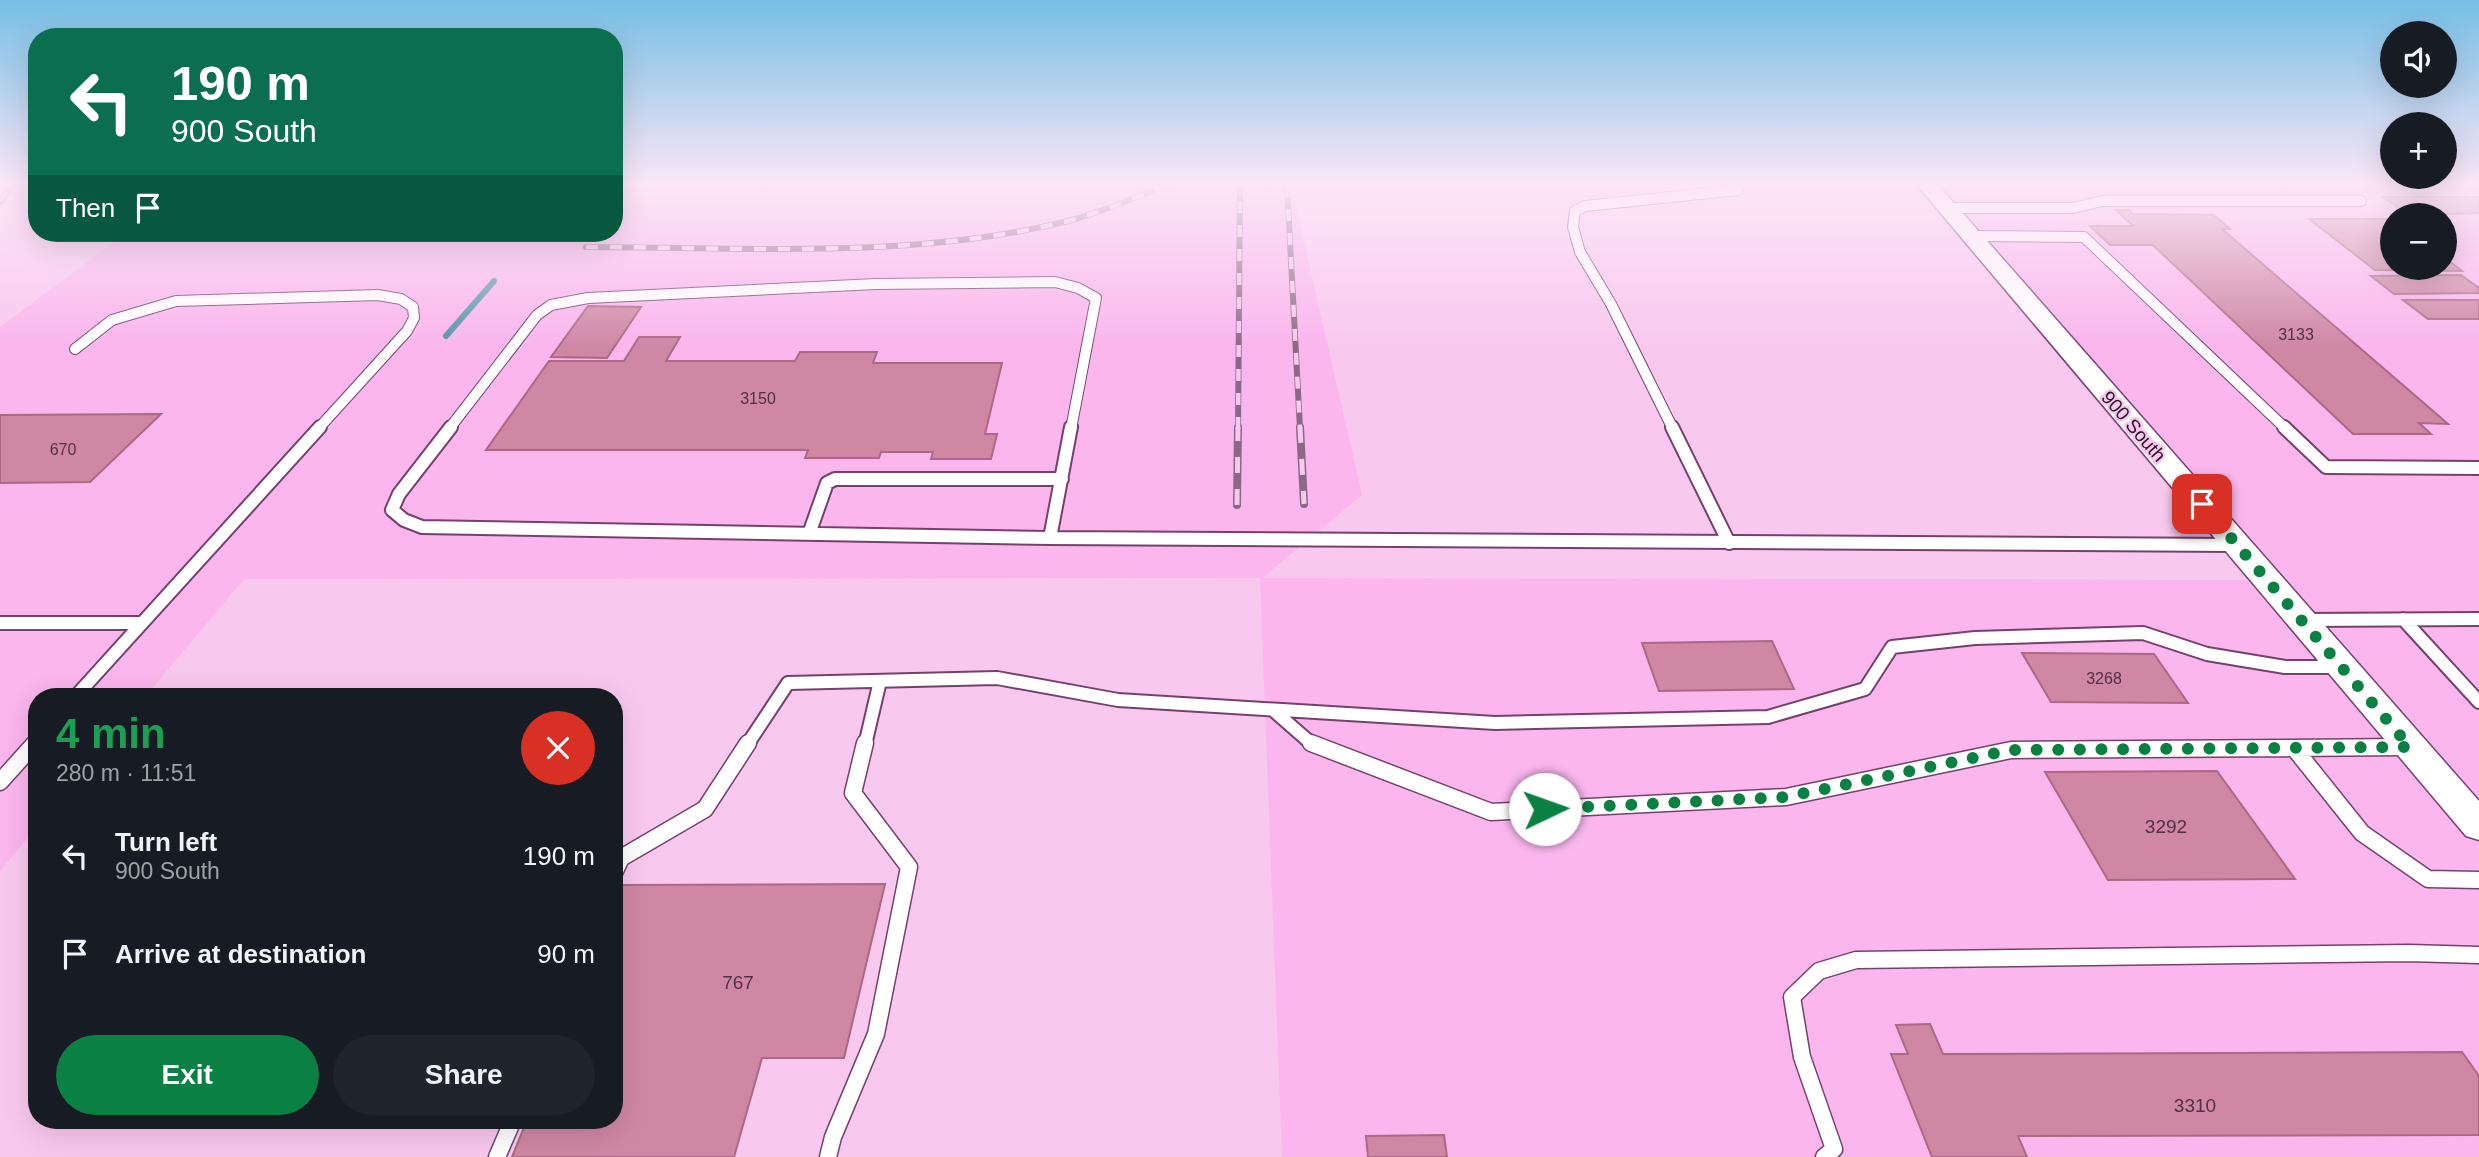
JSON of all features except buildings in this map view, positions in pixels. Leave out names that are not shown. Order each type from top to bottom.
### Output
[{"type":"street","name":"900 South","points":[[1973,239],[2479,826]]},
{"type":"lane","points":[[1576,239],[1580,252],[1611,304],[1729,543]]},
{"type":"lane","points":[[2086,239],[2326,467],[2479,468]]},
{"type":"lane","points":[[1051,538],[1096,298],[1078,288],[1055,282],[960,282],[588,298],[551,305],[537,315],[399,494],[392,510],[404,520],[422,527],[1051,538],[2237,545]]},
{"type":"lane","points":[[75,349],[112,320],[176,301],[378,295],[401,299],[413,307],[414,318],[407,331],[82,688]]},
{"type":"lane","points":[[809,534],[827,483],[835,479],[1062,479]]},
{"type":"lane","points":[[2403,619],[2479,702]]},
{"type":"lane","points":[[2302,620],[2479,619]]},
{"type":"lane","points":[[0,623],[140,623]]},
{"type":"lane","points":[[623,857],[705,809],[788,683],[998,678],[1118,700],[1495,723],[1768,717],[1865,689],[1892,647],[1975,638],[2143,633],[2207,654],[2285,667],[2342,667]]},
{"type":"lane","points":[[828,1157],[833,1137],[876,1034],[909,867],[853,793],[880,681]]},
{"type":"lane","points":[[1273,710],[1313,746],[1492,811],[1786,797],[2011,750],[2410,747]]},
{"type":"lane","points":[[2294,748],[2362,833],[2428,879],[2479,880]]},
{"type":"lane","points":[[0,782],[28,751]]},
{"type":"lane","points":[[1824,1157],[1834,1149],[1802,1057],[1792,997],[1819,971],[1856,960],[2409,953],[2479,955]]},
{"type":"lane","points":[[498,1157],[509,1129]]},
{"type":"shaded area","points":[[1303,239],[1362,495],[1262,578],[2247,580],[1960,239],[2380,239],[2380,280],[2457,280],[2457,239],[2479,239],[2479,1157],[1282,1157],[1260,578],[244,579],[153,688],[28,688],[28,838],[0,871],[0,327],[115,242]]},
{"type":"waterway","points":[[446,336],[494,281]]},
{"type":"railway","points":[[586,247],[830,248],[967,239]]},
{"type":"railway","points":[[1238,429],[1240,239]]},
{"type":"railway","points":[[1290,239],[1300,429]]},
{"type":"railway","points":[[1237,505],[1238,427]]},
{"type":"railway","points":[[1300,427],[1304,504]]},
{"type":"route","points":[[1545,809],[1786,797],[2011,750],[2410,747],[2202,504]]}]
